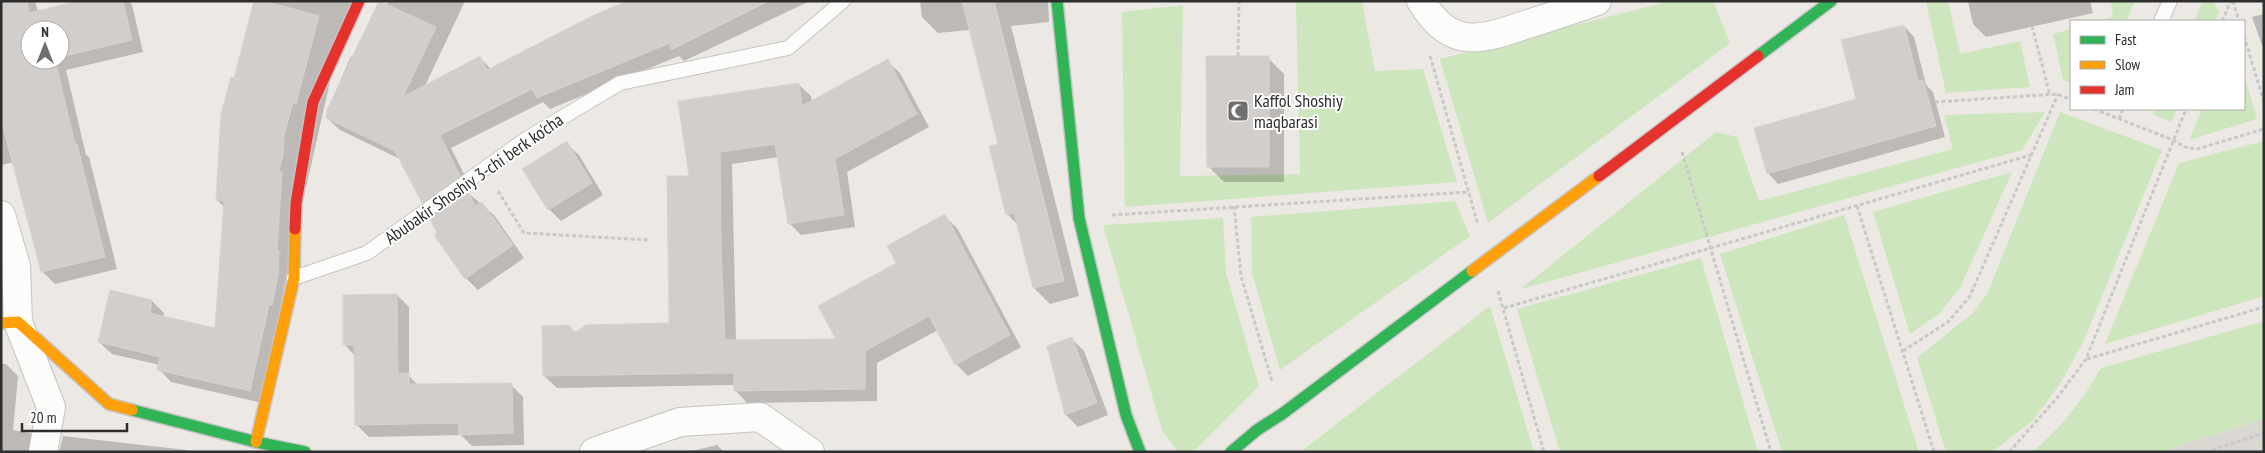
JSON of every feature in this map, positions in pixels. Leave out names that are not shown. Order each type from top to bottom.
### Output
[{"type":"street","points":[[256,442],[294,278],[296,203],[313,102],[359,1]]},
{"type":"street","points":[[1057,1],[1078,218],[1126,415],[1140,452]]},
{"type":"street","points":[[1421,1],[1429,14],[1445,30],[1468,38],[1480,38],[1490,37],[1597,1]]},
{"type":"street","points":[[1231,452],[1257,430],[1282,414],[1830,1]]},
{"type":"street","points":[[1,215],[16,266],[9,322],[51,407],[43,452]]},
{"type":"street","points":[[9,322],[109,404],[256,442],[306,452]]},
{"type":"street","points":[[594,452],[680,422],[760,417],[810,452]]},
{"type":"lane","name":"Abubakir Shoshiy 3-chi berk ko'cha","points":[[294,278],[367,253],[526,139],[620,83],[788,48],[843,1]]},
{"type":"lane","points":[[2161,20],[2170,1]]},
{"type":"path","points":[[1238,56],[1239,1]]},
{"type":"path","points":[[2222,20],[2232,1]]},
{"type":"path","points":[[2232,1],[2239,20]]},
{"type":"path","points":[[2032,26],[2050,95]]},
{"type":"path","points":[[2245,39],[2264,102]]},
{"type":"path","points":[[1903,351],[1948,322],[1970,296],[2058,94]]},
{"type":"path","points":[[1935,102],[2058,94],[2070,100]]},
{"type":"path","points":[[2096,110],[2173,140],[2185,147],[2197,149],[2264,129]]},
{"type":"path","points":[[2119,119],[2123,110]]},
{"type":"path","points":[[2009,452],[2057,398],[2086,359],[2186,110]]},
{"type":"path","points":[[1672,120],[1771,452]]},
{"type":"path","points":[[1504,308],[1710,246],[2032,155]]},
{"type":"path","points":[[484,169],[524,233],[650,240]]},
{"type":"path","points":[[1078,218],[1234,206],[1469,192]]},
{"type":"path","points":[[1234,206],[1241,276],[1282,414]]},
{"type":"path","points":[[1857,206],[1934,452]]},
{"type":"path","points":[[2086,359],[2264,307]]},
{"type":"path","points":[[2206,452],[2264,434]]},
{"type":"green space","points":[[1296,1],[1362,1],[1375,71],[1423,69],[1457,182],[1125,207],[1122,12],[1183,5],[1180,176],[1300,174]]},
{"type":"green space","points":[[1671,1],[1713,1],[1730,43],[1488,223],[1440,59]]},
{"type":"green space","points":[[1926,1],[1948,1],[1960,54],[2020,41],[2030,87],[1946,93]]},
{"type":"green space","points":[[2111,1],[2135,1],[2126,20],[2102,20],[2113,17]]},
{"type":"green space","points":[[2203,1],[2213,1],[2219,12],[2215,20],[2194,20]]},
{"type":"green space","points":[[2070,29],[2070,83],[2063,80],[2053,34]]},
{"type":"green space","points":[[2245,78],[2257,119],[2189,140],[2202,110],[2245,110]]},
{"type":"green space","points":[[2155,110],[2177,110],[2172,122],[2153,114]]},
{"type":"green space","points":[[2045,112],[2022,150],[1521,289],[1716,132],[1737,137],[1759,201],[1953,149],[1944,115]]},
{"type":"green space","points":[[2060,112],[2162,150],[2084,340],[2061,382],[2047,402],[2032,421],[1992,452],[1946,452],[1917,358],[1974,312],[1988,292]]},
{"type":"green space","points":[[2264,141],[2264,296],[2105,344],[2179,163]]},
{"type":"green space","points":[[2012,172],[1960,288],[1939,314],[1910,334],[1873,212]]},
{"type":"green space","points":[[1455,201],[1470,236],[1280,370],[1252,273],[1251,217]]},
{"type":"green space","points":[[1844,215],[1919,452],[1782,452],[1720,254]]},
{"type":"green space","points":[[1223,218],[1226,273],[1259,386],[1193,452],[1178,452],[1162,430],[1103,225]]},
{"type":"green space","points":[[1701,258],[1758,452],[1560,452],[1517,309]]},
{"type":"green space","points":[[1490,306],[1534,452],[1305,452],[1304,449]]},
{"type":"green space","points":[[2264,321],[2264,419],[2161,452],[2032,452],[2071,413],[2101,368]]},
{"type":"shaded area","points":[[2264,419],[2264,452],[2161,452]]},
{"type":"building","points":[[1,1],[27,1],[29,13],[78,1],[123,1],[132,40],[70,55],[70,20],[20,20],[20,70],[57,70],[105,257],[41,272],[1,119]]},
{"type":"building","points":[[254,1],[264,1],[319,16],[296,104],[293,102],[284,136],[283,155],[279,171],[282,172],[277,251],[279,251],[278,276],[272,305],[269,305],[250,391],[157,370],[160,357],[98,342],[110,290],[152,300],[150,313],[215,328],[224,201],[216,200],[221,114],[231,77],[234,78]]},
{"type":"building","points":[[379,1],[436,27],[403,97],[480,56],[487,70],[590,17],[627,1],[769,1],[671,50],[670,43],[537,98],[532,89],[440,135],[460,176],[422,203],[395,151],[326,118],[327,110]]},
{"type":"building","points":[[962,1],[994,1],[1064,281],[1033,288],[1014,213],[1006,215],[989,146],[998,144]]},
{"type":"building","points":[[1904,25],[1918,81],[1923,80],[1936,126],[1767,174],[1754,128],[1856,99],[1841,40]]},
{"type":"building","name":"Kaffol Shoshiy maqbarasi","points":[[1206,56],[1269,56],[1269,167],[1207,167]]},
{"type":"building","points":[[888,59],[917,114],[835,159],[844,215],[788,224],[775,144],[720,152],[721,248],[725,340],[836,339],[818,306],[896,263],[887,246],[945,214],[1010,335],[955,365],[929,316],[865,351],[865,389],[734,391],[734,373],[543,376],[542,326],[569,325],[574,333],[586,325],[669,323],[667,176],[689,176],[678,101],[799,83],[802,106]]},
{"type":"building","points":[[567,141],[592,183],[548,210],[522,169]]},
{"type":"building","points":[[468,191],[475,206],[482,202],[513,245],[465,279],[434,235],[437,233],[430,219]]},
{"type":"building","points":[[397,294],[398,374],[409,373],[409,384],[512,383],[513,433],[459,435],[458,423],[355,425],[354,345],[343,345],[343,295]]},
{"type":"building","points":[[1072,337],[1097,403],[1065,415],[1047,346]]},
{"type":"traffic: fast","points":[[1057,1],[1079,218],[1126,415],[1140,452]]},
{"type":"traffic: fast","points":[[1758,56],[1831,1]]},
{"type":"traffic: fast","points":[[1231,452],[1257,430],[1282,414],[1472,271]]},
{"type":"traffic: fast","points":[[132,410],[256,442],[305,452]]},
{"type":"traffic: slow","points":[[1472,271],[1599,176]]},
{"type":"traffic: slow","points":[[256,442],[294,278],[295,229]]},
{"type":"traffic: slow","points":[[1,323],[18,322],[109,404],[132,410]]},
{"type":"traffic: jam","points":[[295,229],[296,203],[313,102],[359,1]]},
{"type":"traffic: jam","points":[[1599,176],[1758,56]]},
{"type":"place","name":"Kaffol Shoshiy maqbarasi","points":[[1238,111]]}]
